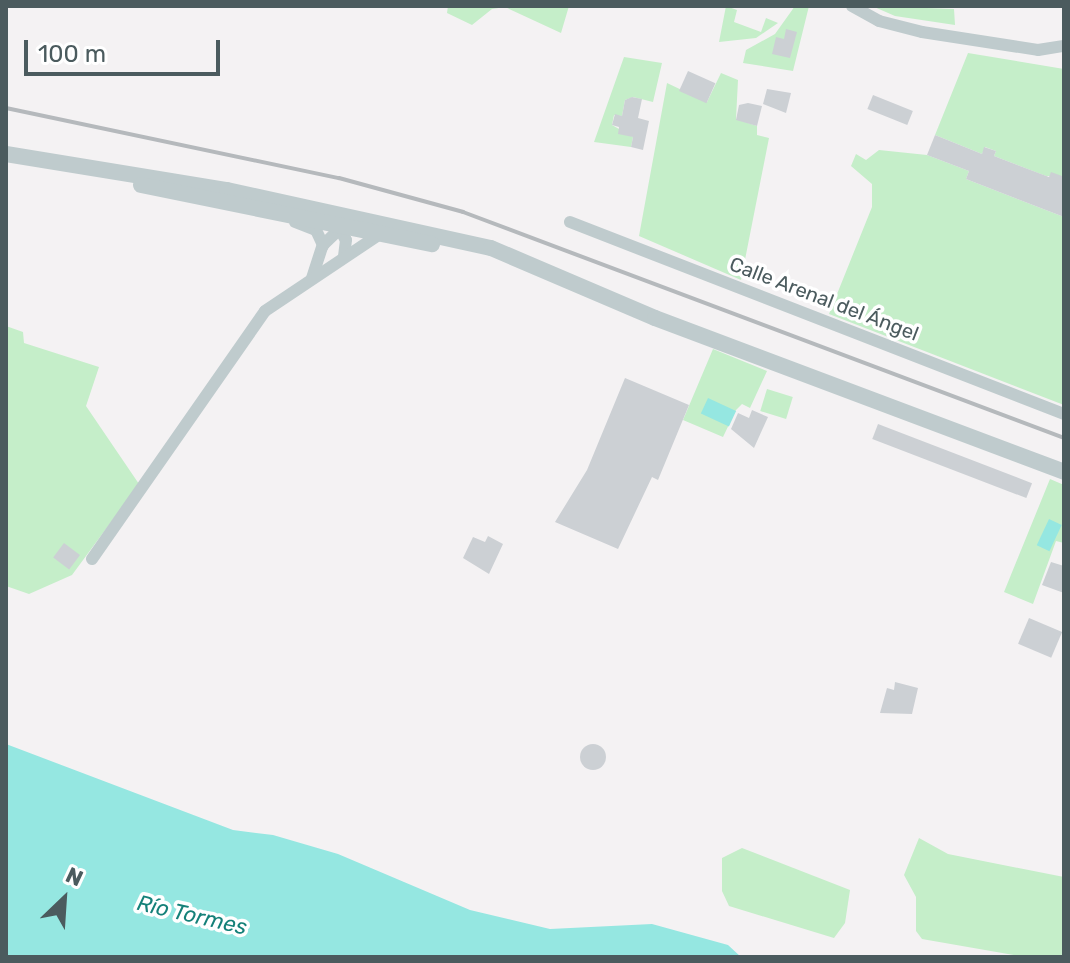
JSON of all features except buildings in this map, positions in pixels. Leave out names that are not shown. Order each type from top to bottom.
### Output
[{"type":"street","points":[[852,6],[879,21],[922,32],[1038,50],[1064,46]]},
{"type":"street","points":[[6,154],[461,240],[537,264],[635,309]]},
{"type":"street","points":[[213,194],[503,262],[1064,472]]},
{"type":"street","points":[[213,194],[305,224],[323,245]]},
{"type":"street","name":"Calle Arenal del Ángel","points":[[570,222],[1064,414]]},
{"type":"street","points":[[312,278],[323,245],[340,226],[363,224],[461,240]]},
{"type":"street","points":[[340,226],[346,240],[344,257]]},
{"type":"street","points":[[92,559],[265,311],[380,234]]},
{"type":"green space","points":[[448,6],[569,6],[561,33],[505,7],[492,9],[472,25],[447,13]]},
{"type":"green space","points":[[726,6],[737,10],[734,22],[761,32],[766,18],[778,23],[756,38],[719,42]]},
{"type":"green space","points":[[795,6],[809,6],[793,71],[743,63],[746,50],[775,34]]},
{"type":"green space","points":[[872,6],[954,9],[955,25],[895,16]]},
{"type":"green space","points":[[968,53],[1064,69],[1064,183],[1062,176],[1046,176],[994,156],[996,151],[985,147],[982,154],[935,135]]},
{"type":"green space","points":[[624,57],[662,63],[653,102],[633,97],[625,100],[622,116],[614,115],[612,125],[633,137],[631,147],[594,142]]},
{"type":"green space","points":[[721,73],[738,80],[736,119],[757,126],[757,135],[769,138],[741,280],[639,236],[667,83],[707,102]]},
{"type":"green space","points":[[879,150],[927,155],[969,171],[966,179],[1064,217],[1064,405],[829,314],[872,207],[872,184],[851,166],[856,154],[866,160]]},
{"type":"green space","points":[[6,326],[23,332],[24,343],[99,367],[86,406],[139,484],[72,575],[29,594],[6,586]]},
{"type":"green space","points":[[713,349],[767,371],[750,408],[742,404],[736,410],[723,437],[683,420]]},
{"type":"green space","points":[[767,389],[793,397],[786,419],[760,411]]},
{"type":"green space","points":[[1050,479],[1064,485],[1064,543],[1056,541],[1033,604],[1004,592]]},
{"type":"green space","points":[[919,838],[948,854],[1064,877],[1064,957],[1025,957],[922,939],[916,931],[916,897],[904,875]]},
{"type":"green space","points":[[742,848],[850,890],[845,923],[834,938],[729,906],[722,891],[722,858]]},
{"type":"water","points":[[708,398],[736,411],[729,427],[701,413]]},
{"type":"water","points":[[1049,519],[1062,525],[1049,551],[1037,545]]},
{"type":"water","name":"Río Tormes","points":[[6,744],[233,830],[273,835],[338,854],[470,910],[550,929],[652,924],[728,945],[741,957],[6,957]]},
{"type":"railway","points":[[6,108],[339,178],[463,212],[1064,438]]}]
